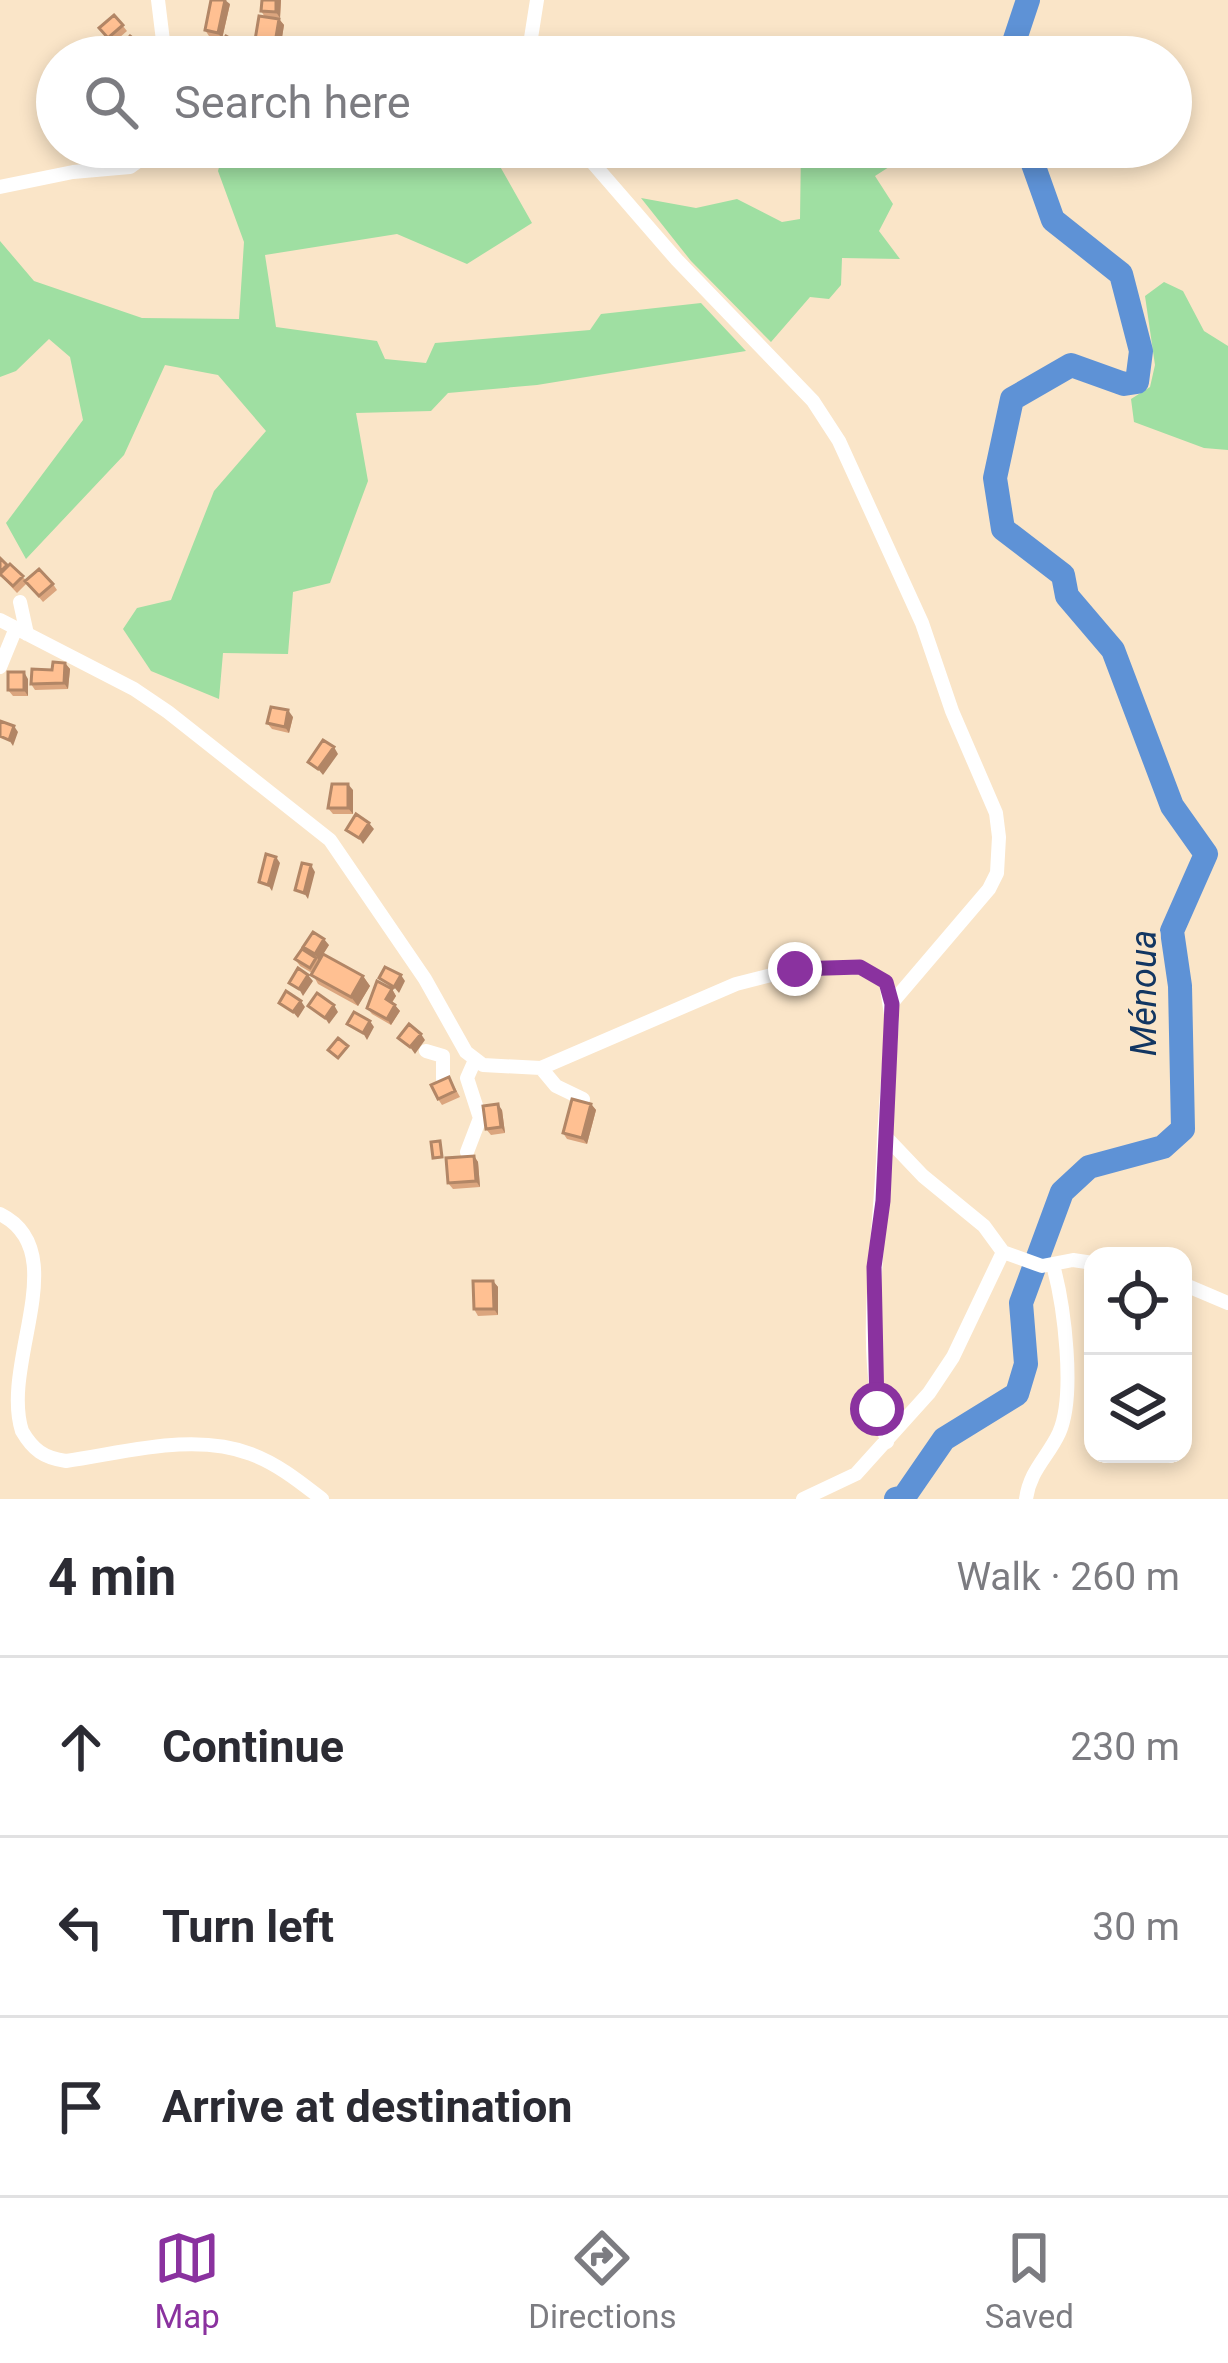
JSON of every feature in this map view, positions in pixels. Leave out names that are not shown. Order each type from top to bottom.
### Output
[{"type":"street","points":[[158,0],[162,36]]},
{"type":"street","points":[[531,36],[537,0]]},
{"type":"street","points":[[0,187],[119,168]]},
{"type":"street","points":[[598,168],[756,346],[801,387],[830,425],[922,623],[952,711],[996,813],[997,873],[989,889],[892,1004]]},
{"type":"street","points":[[0,667],[21,631],[20,602]]},
{"type":"street","points":[[0,620],[134,689],[330,840],[425,979],[458,1038],[475,1060],[495,1069],[541,1068],[736,984],[795,969],[860,967],[886,982],[892,1004],[883,1201],[874,1267],[874,1388],[886,1442]]},
{"type":"street","points":[[443,1079],[443,1056],[458,1038]]},
{"type":"street","points":[[426,1051],[443,1056]]},
{"type":"street","points":[[467,1152],[480,1118],[467,1078],[475,1060]]},
{"type":"street","points":[[541,1068],[556,1086],[583,1099]]},
{"type":"street","points":[[884,1135],[923,1176],[984,1226],[1003,1252],[1047,1266],[1064,1260],[1084,1261]]},
{"type":"street","points":[[0,1214],[15,1222],[28,1240],[30,1290],[12,1359],[10,1399],[20,1428],[38,1451],[48,1459],[66,1461],[198,1444],[236,1449],[280,1468],[322,1499]]},
{"type":"street","points":[[802,1499],[856,1474],[929,1393],[952,1358],[1003,1252]]},
{"type":"street","points":[[1026,1499],[1034,1468],[1054,1441],[1064,1416],[1063,1323],[1047,1266]]},
{"type":"street","points":[[1192,1288],[1228,1303]]},
{"type":"green space","points":[[501,168],[532,223],[467,264],[397,234],[265,255],[276,327],[377,341],[385,359],[426,363],[435,343],[590,330],[601,314],[701,303],[746,351],[537,385],[448,393],[431,411],[356,413],[368,481],[330,583],[293,592],[288,654],[223,653],[219,699],[151,671],[123,629],[137,608],[171,600],[214,491],[266,431],[218,375],[165,365],[124,455],[26,559],[6,523],[83,420],[70,357],[49,339],[16,371],[0,377],[0,241],[34,281],[142,318],[239,319],[244,242],[218,171]]},
{"type":"green space","points":[[801,168],[887,168],[875,176],[893,204],[879,231],[900,259],[842,258],[841,285],[829,299],[810,297],[771,342],[691,261],[641,198],[696,208],[737,199],[782,222],[800,219]]},
{"type":"green space","points":[[1164,282],[1183,291],[1204,331],[1228,346],[1228,450],[1204,448],[1134,422],[1131,399],[1150,387],[1155,365],[1145,296]]},
{"type":"building","points":[[211,0],[225,0],[218,33],[205,30]]},
{"type":"building","points":[[262,0],[276,0],[276,12],[261,11]]},
{"type":"building","points":[[114,15],[123,25],[110,36],[99,28]]},
{"type":"building","points":[[259,16],[279,19],[276,36],[256,36]]},
{"type":"building","points":[[10,564],[23,576],[13,586],[0,574]]},
{"type":"building","points":[[39,569],[53,584],[39,596],[25,581]]},
{"type":"building","points":[[53,662],[65,663],[64,683],[31,684],[32,669],[52,670]]},
{"type":"building","points":[[8,672],[24,672],[24,690],[8,690]]},
{"type":"building","points":[[271,707],[288,710],[285,727],[267,723]]},
{"type":"building","points":[[0,721],[14,726],[9,740],[0,736]]},
{"type":"building","points":[[323,740],[334,747],[318,769],[308,762]]},
{"type":"building","points":[[332,784],[348,784],[348,808],[328,808]]},
{"type":"building","points":[[356,814],[369,823],[359,838],[346,830]]},
{"type":"building","points":[[266,854],[276,857],[268,885],[259,882]]},
{"type":"building","points":[[302,863],[311,865],[304,893],[295,890]]},
{"type":"building","points":[[313,932],[324,939],[315,954],[303,947]]},
{"type":"building","points":[[302,949],[316,958],[310,968],[295,959]]},
{"type":"building","points":[[323,954],[363,976],[351,997],[311,975]]},
{"type":"building","points":[[385,967],[401,975],[394,987],[379,978]]},
{"type":"building","points":[[298,968],[308,975],[299,989],[289,983]]},
{"type":"building","points":[[377,981],[392,989],[386,999],[395,1005],[387,1019],[367,1008]]},
{"type":"building","points":[[286,991],[301,1001],[293,1012],[279,1003]]},
{"type":"building","points":[[317,993],[334,1005],[325,1018],[308,1006]]},
{"type":"building","points":[[354,1012],[370,1021],[363,1033],[347,1024]]},
{"type":"building","points":[[409,1024],[421,1034],[410,1047],[398,1038]]},
{"type":"building","points":[[338,1038],[348,1046],[338,1058],[328,1050]]},
{"type":"building","points":[[449,1077],[455,1091],[438,1099],[431,1085]]},
{"type":"building","points":[[572,1099],[591,1104],[582,1138],[563,1133]]},
{"type":"building","points":[[498,1104],[501,1127],[486,1129],[483,1106]]},
{"type":"building","points":[[440,1141],[442,1157],[433,1158],[431,1142]]},
{"type":"building","points":[[474,1156],[476,1181],[448,1183],[446,1158]]},
{"type":"building","points":[[473,1281],[493,1281],[494,1309],[474,1309]]},
{"type":"waterway","name":"Ménoua","points":[[1016,36],[1028,0]]},
{"type":"waterway","name":"Ménoua","points":[[896,1499],[904,1497],[944,1439],[1017,1394],[1026,1364],[1021,1303],[1062,1192],[1089,1167],[1163,1147],[1183,1129],[1180,986],[1172,931],[1206,854],[1172,806],[1113,650],[1067,596],[1063,575],[1003,529],[995,478],[1012,399],[1071,365],[1124,384],[1137,382],[1141,351],[1121,274],[1053,220],[1034,168]]},
{"type":"route","points":[[795,969],[860,967],[886,982],[892,1004],[883,1201],[874,1267],[877,1409]]}]
